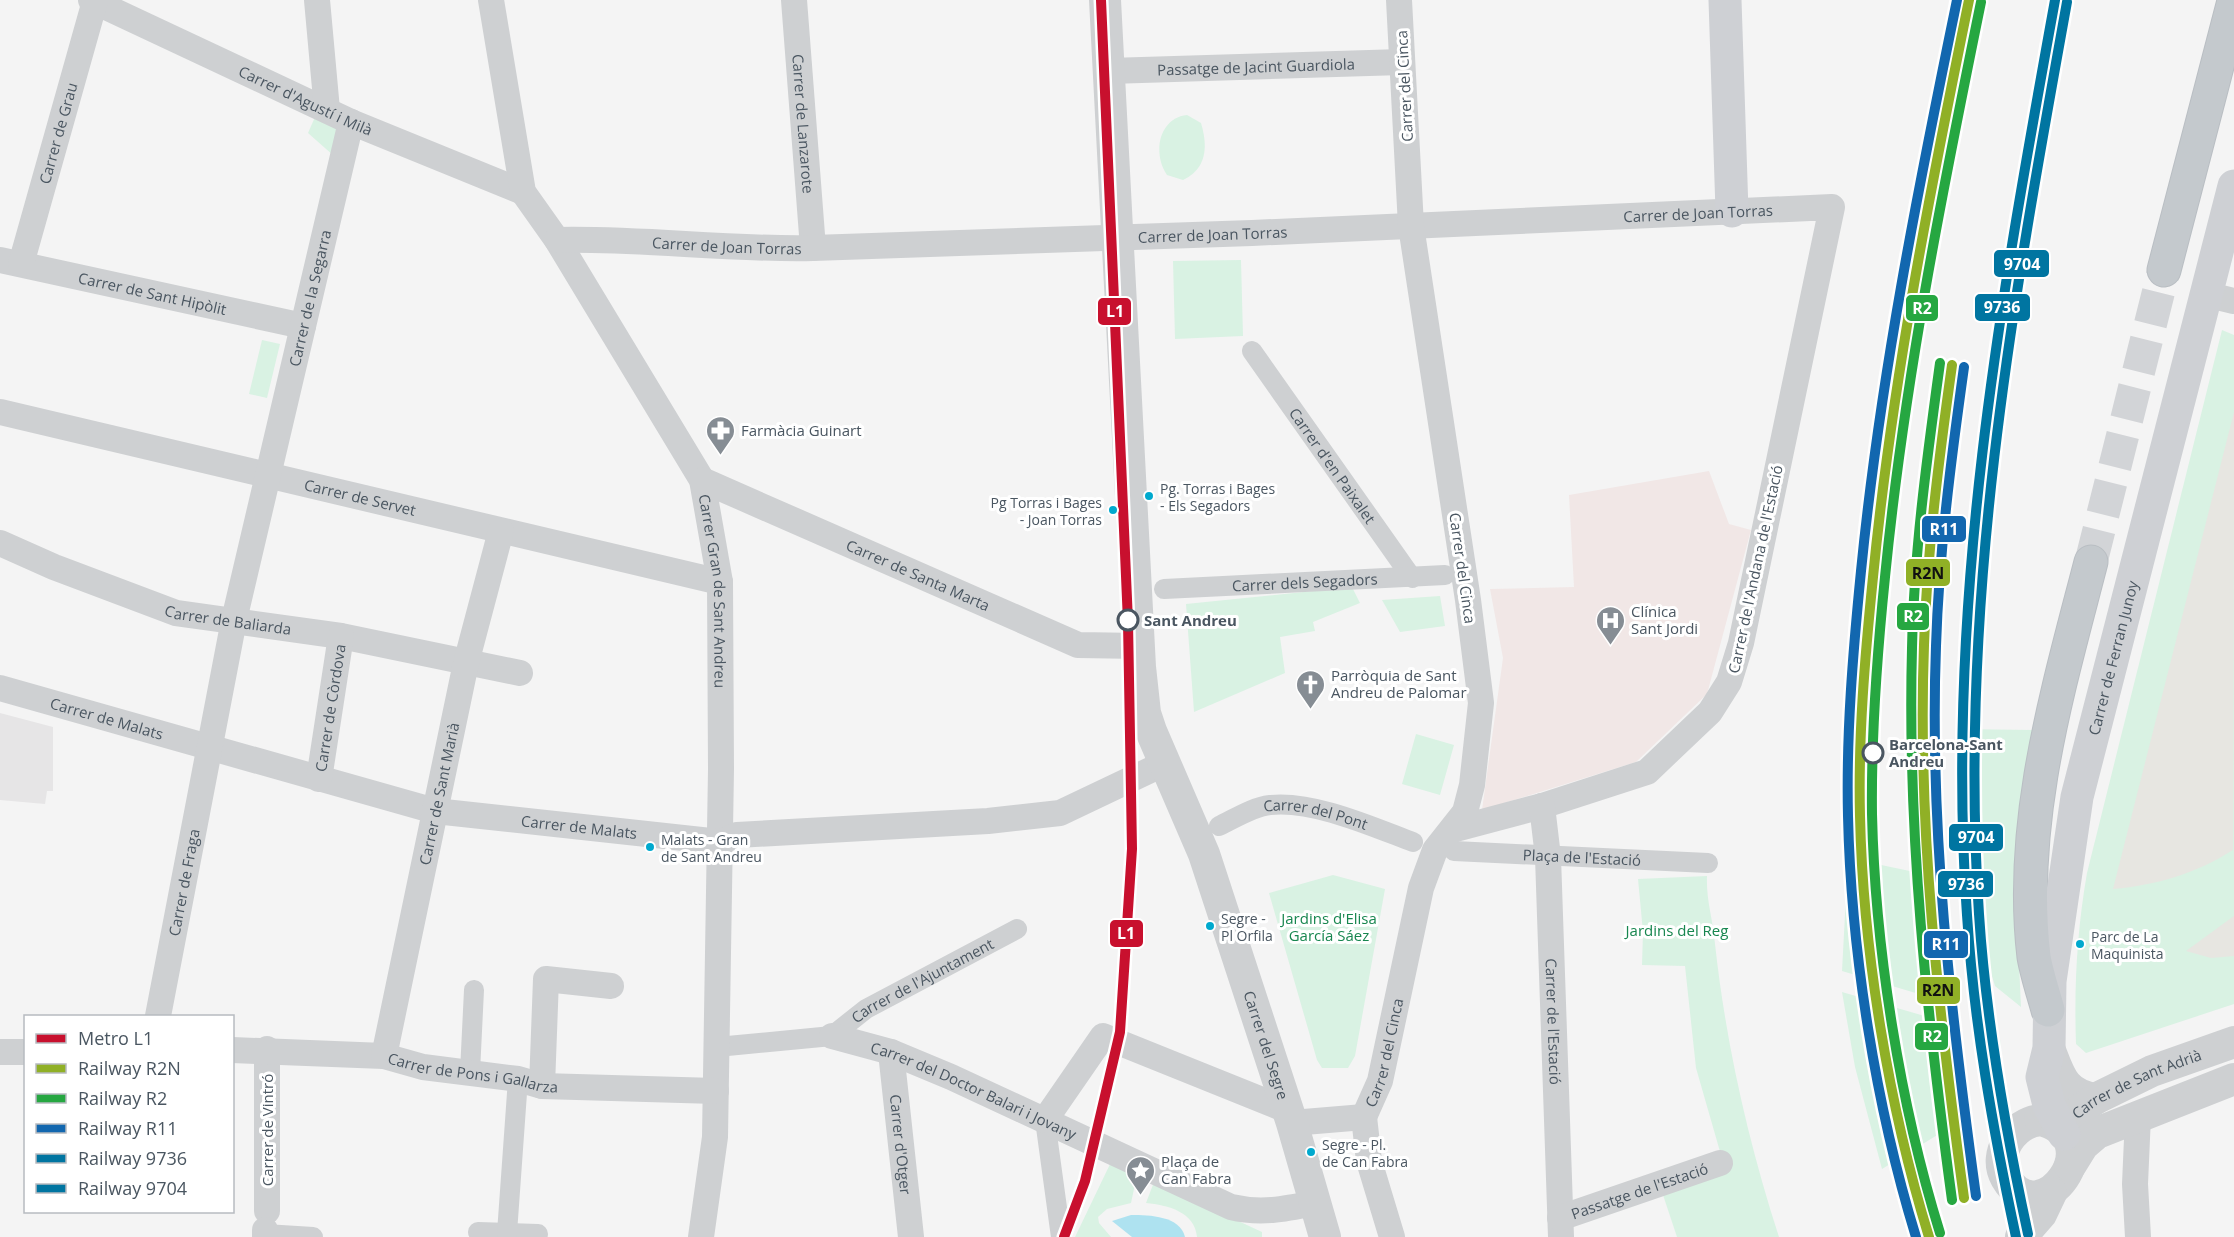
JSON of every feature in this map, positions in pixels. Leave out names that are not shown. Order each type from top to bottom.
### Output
[{"type":"highway","points":[[2164,270],[2234,1]]},
{"type":"highway","points":[[2048,1010],[2035,959],[2031,924],[2031,867],[2037,796],[2049,728],[2091,562]]},
{"type":"main road","points":[[1725,0],[1732,211]]},
{"type":"main road","name":"Carrer de Ferran Junoy","points":[[2053,1124],[2042,1081],[2049,1048],[2048,1010],[2077,797],[2220,298],[2234,186]]},
{"type":"street","points":[[317,0],[327,110]]},
{"type":"street","name":"Carrer Gran de Sant Andreu","points":[[490,0],[523,192],[557,240],[702,480],[720,582],[720,842],[716,1091],[714,1137],[701,1237]]},
{"type":"street","name":"Carrer de Lanzarote","points":[[794,0],[813,248]]},
{"type":"street","name":"Carrer del Segre","points":[[1105,0],[1145,713],[1163,764],[1204,854],[1290,1116],[1325,1237]]},
{"type":"street","name":"Carrer del Cinca","points":[[1364,1118],[1380,1081],[1421,888],[1435,850],[1453,841],[1465,813],[1472,785],[1481,703],[1468,600],[1411,226],[1399,0]]},
{"type":"street","name":"Carrer d'Agustí i Milà","points":[[93,1],[351,122],[523,192]]},
{"type":"street","name":"Carrer de Grau","points":[[11,262],[93,1]]},
{"type":"street","name":"Passatge de Jacint Guardiola","points":[[1109,71],[1402,62]]},
{"type":"street","name":"Carrer de la Segarra","points":[[234,620],[273,477],[303,326],[351,122]]},
{"type":"street","name":"Carrer de Joan Torras","points":[[557,240],[615,239],[764,249],[813,248],[1118,238],[1832,207]]},
{"type":"street","name":"Carrer de l'Andana de l'Estació","points":[[1453,841],[1542,806],[1647,772],[1710,712],[1729,682],[1741,643],[1832,207]]},
{"type":"street","name":"Carrer de Sant Hipòlit","points":[[11,262],[303,326]]},
{"type":"street","name":"Carrer d'en Paixalet","points":[[1252,351],[1412,578]]},
{"type":"street","name":"Carrer de Servet","points":[[0,412],[720,582]]},
{"type":"street","name":"Carrer de Santa Marta","points":[[702,480],[1078,645],[1140,646]]},
{"type":"street","name":"Carrer de Sant Marià","points":[[384,1056],[466,663],[501,531]]},
{"type":"street","name":"Carrer de Baliarda","points":[[0,543],[54,567],[176,613],[341,636],[520,673]]},
{"type":"street","name":"Carrer dels Segadors","points":[[1164,589],[1445,575]]},
{"type":"street","name":"Carrer de Fraga","points":[[158,1015],[234,620]]},
{"type":"street","name":"Carrer de Còrdova","points":[[319,779],[341,636]]},
{"type":"street","name":"Carrer de Malats","points":[[0,688],[435,811],[720,842],[737,835],[988,821],[1060,813],[1163,764]]},
{"type":"street","name":"Carrer del Pont","points":[[1219,826],[1269,805],[1290,805],[1323,811],[1413,842]]},
{"type":"street","name":"Carrer de l'Estació","points":[[1542,806],[1548,857],[1560,1227]]},
{"type":"street","name":"Plaça de l'Estació","points":[[1453,841],[1548,857],[1658,859],[1708,863]]},
{"type":"street","name":"Carrer de l'Ajuntament","points":[[832,1036],[866,1009],[1017,929]]},
{"type":"street","points":[[542,1086],[546,979],[611,986]]},
{"type":"street","points":[[470,1072],[474,990]]},
{"type":"street","points":[[717,1047],[832,1036]]},
{"type":"street","name":"Carrer del Doctor Balari i Jovany","points":[[832,1036],[891,1052],[1045,1120],[1231,1207],[1254,1212],[1276,1211],[1315,1203]]},
{"type":"street","points":[[1061,1237],[1045,1120],[1102,1036],[1290,1116],[1364,1118],[1369,1161],[1392,1237]]},
{"type":"street","name":"Carrer de Sant Adrià","points":[[2053,1124],[2082,1111],[2095,1099],[2152,1071],[2234,1042]]},
{"type":"street","points":[[2049,1048],[2062,1079],[2072,1091],[2095,1099]]},
{"type":"street","name":"Carrer de Pons i Gallarza","points":[[234,1050],[267,1049],[384,1056],[423,1067],[518,1079],[542,1086],[716,1091]]},
{"type":"street","name":"Carrer de Vintró","points":[[266,1228],[267,1049]]},
{"type":"street","points":[[0,1052],[24,1052]]},
{"type":"street","name":"Carrer d'Otger","points":[[891,1052],[911,1237]]},
{"type":"street","points":[[507,1233],[518,1079]]},
{"type":"street","name":"Carrer de Sant Adrià","points":[[2070,1166],[2084,1145],[2097,1132],[2234,1079]]},
{"type":"street","points":[[2138,1116],[2135,1184],[2138,1237]]},
{"type":"street","points":[[2014,1190],[2032,1197],[2051,1193],[2060,1186],[2070,1166],[2071,1148],[2053,1124],[2019,1127],[2009,1137],[2003,1151],[2004,1173],[2014,1190],[2020,1214],[2020,1237]]},
{"type":"street","name":"Passatge de l'Estació","points":[[1560,1227],[1720,1163]]},
{"type":"street","points":[[2020,1237],[2041,1214],[2051,1193]]},
{"type":"street","points":[[266,1228],[313,1237]]},
{"type":"street","points":[[478,1232],[538,1234]]},
{"type":"shaded area","name":"Clínica Sant Jordi","points":[[1709,471],[1729,524],[1751,530],[1707,694],[1636,762],[1482,810],[1503,658],[1490,589],[1574,587],[1569,495]]},
{"type":"shaded area","points":[[0,713],[53,727],[53,791],[47,791],[45,804],[0,800]]},
{"type":"green space","points":[[1187,115],[1201,123],[1205,148],[1197,170],[1183,180],[1167,175],[1162,166],[1159,147],[1164,130],[1170,123]]},
{"type":"green space","points":[[315,117],[340,129],[334,156],[308,133]]},
{"type":"green space","points":[[1241,260],[1243,336],[1175,339],[1173,261]]},
{"type":"green space","points":[[2222,330],[2234,335],[2234,1004],[2086,1053],[2076,1044],[2075,1001],[2077,958],[2087,873]]},
{"type":"green space","points":[[262,340],[280,344],[267,398],[249,394]]},
{"type":"green space","points":[[1352,587],[1360,603],[1313,622],[1315,631],[1280,637],[1285,673],[1194,712],[1186,604]]},
{"type":"green space","points":[[1440,596],[1445,626],[1400,632],[1382,600]]},
{"type":"green space","points":[[1957,729],[2036,730],[2018,942],[2021,1007],[1995,986],[1967,896],[1962,868]]},
{"type":"green space","points":[[1416,734],[1454,745],[1440,795],[1402,784]]},
{"type":"green space","points":[[1848,858],[1943,878],[1949,1003],[1842,971]]},
{"type":"green space","name":"Jardins d'Elisa García Sáez","points":[[1333,875],[1385,889],[1355,1056],[1348,1068],[1322,1068],[1317,1060],[1269,893]]},
{"type":"green space","name":"Jardins del Reg","points":[[1707,876],[1725,1018],[1739,1092],[1757,1165],[1779,1237],[1677,1237],[1663,1195],[1723,1162],[1696,1068],[1685,966],[1642,965],[1643,932],[1638,879]]},
{"type":"green space","points":[[1972,942],[1996,1019],[1979,1013]]},
{"type":"green space","points":[[1842,992],[1952,1024],[1965,1118],[1882,1169],[1855,1067]]},
{"type":"green space","points":[[1981,1033],[2000,1039],[2005,1092],[1990,1101]]},
{"type":"green space","points":[[1112,1160],[1137,1175],[1131,1203],[1107,1209],[1098,1217],[1099,1223],[1111,1237],[1075,1237]]},
{"type":"green space","points":[[1154,1182],[1262,1232],[1262,1237],[1197,1237],[1191,1221],[1179,1211],[1146,1203]]},
{"type":"sand","points":[[2234,412],[2233,850],[2204,866],[2175,877],[2145,885],[2113,889]]},
{"type":"sand","points":[[2234,916],[2234,956],[2211,958],[2186,951]]},
{"type":"water","points":[[1131,1215],[1155,1216],[1171,1221],[1182,1230],[1185,1237],[1132,1237],[1112,1221]]},
{"type":"tunnel","points":[[2091,562],[2164,270]]},
{"type":"metro line","name":"L1","points":[[1064,1237],[1085,1181],[1120,1032],[1132,849],[1128,622],[1101,0]]},
{"type":"rail line","name":"R11","points":[[1916,1237],[1889,1136],[1860,975],[1850,868],[1848,755],[1858,601],[1869,499],[1889,356],[1914,213],[1957,0]]},
{"type":"rail line","name":"R2N","points":[[1929,1237],[1890,1083],[1873,975],[1862,868],[1860,756],[1870,607],[1881,504],[1901,360],[1926,215],[1969,0]]},
{"type":"rail line","name":"9736","points":[[2016,1237],[1986,1077],[1970,956],[1962,799],[1964,684],[1971,570],[1982,455],[1997,341],[2055,0]]},
{"type":"rail line","name":"R2","points":[[1940,1233],[1913,1132],[1884,972],[1874,865],[1872,755],[1882,606],[1893,504],[1913,360],[1938,217],[1981,2]]},
{"type":"rail line","name":"9704","points":[[2028,1234],[1998,1075],[1982,954],[1974,798],[1976,683],[1983,569],[1994,455],[2009,342],[2067,2]]},
{"type":"rail line","name":"R2","points":[[1940,363],[1915,576],[1911,717],[1921,924],[1934,1062],[1952,1200]]},
{"type":"rail line","name":"R2N","points":[[1952,365],[1938,470],[1926,610],[1923,714],[1924,784],[1932,922],[1946,1060],[1964,1198]]},
{"type":"rail line","name":"R11","points":[[1964,367],[1943,541],[1936,646],[1935,715],[1936,784],[1944,922],[1958,1059],[1976,1196]]},
{"type":"place","name":"Farmàcia Guinart","points":[[720,456]]},
{"type":"place","name":"Pg. Torras i Bages - Els Segadors","points":[[1149,496]]},
{"type":"place","name":"Pg Torras i Bages - Joan Torras","points":[[1113,510]]},
{"type":"place","name":"Sant Andreu","points":[[1128,620]]},
{"type":"place","name":"Clínica Sant Jordi","points":[[1610,646]]},
{"type":"place","name":"Parròquia de Sant Andreu de Palomar","points":[[1310,710]]},
{"type":"place","name":"Barcelona-Sant Andreu","points":[[1873,753]]},
{"type":"place","name":"Malats - Gran de Sant Andreu","points":[[650,847]]},
{"type":"place","name":"Segre - Pl Orfila","points":[[1210,926]]},
{"type":"place","name":"Parc de La Maquinista","points":[[2080,944]]},
{"type":"place","name":"Segre - Pl. de Can Fabra","points":[[1311,1152]]},
{"type":"place","name":"Plaça de Can Fabra","points":[[1140,1196]]}]
